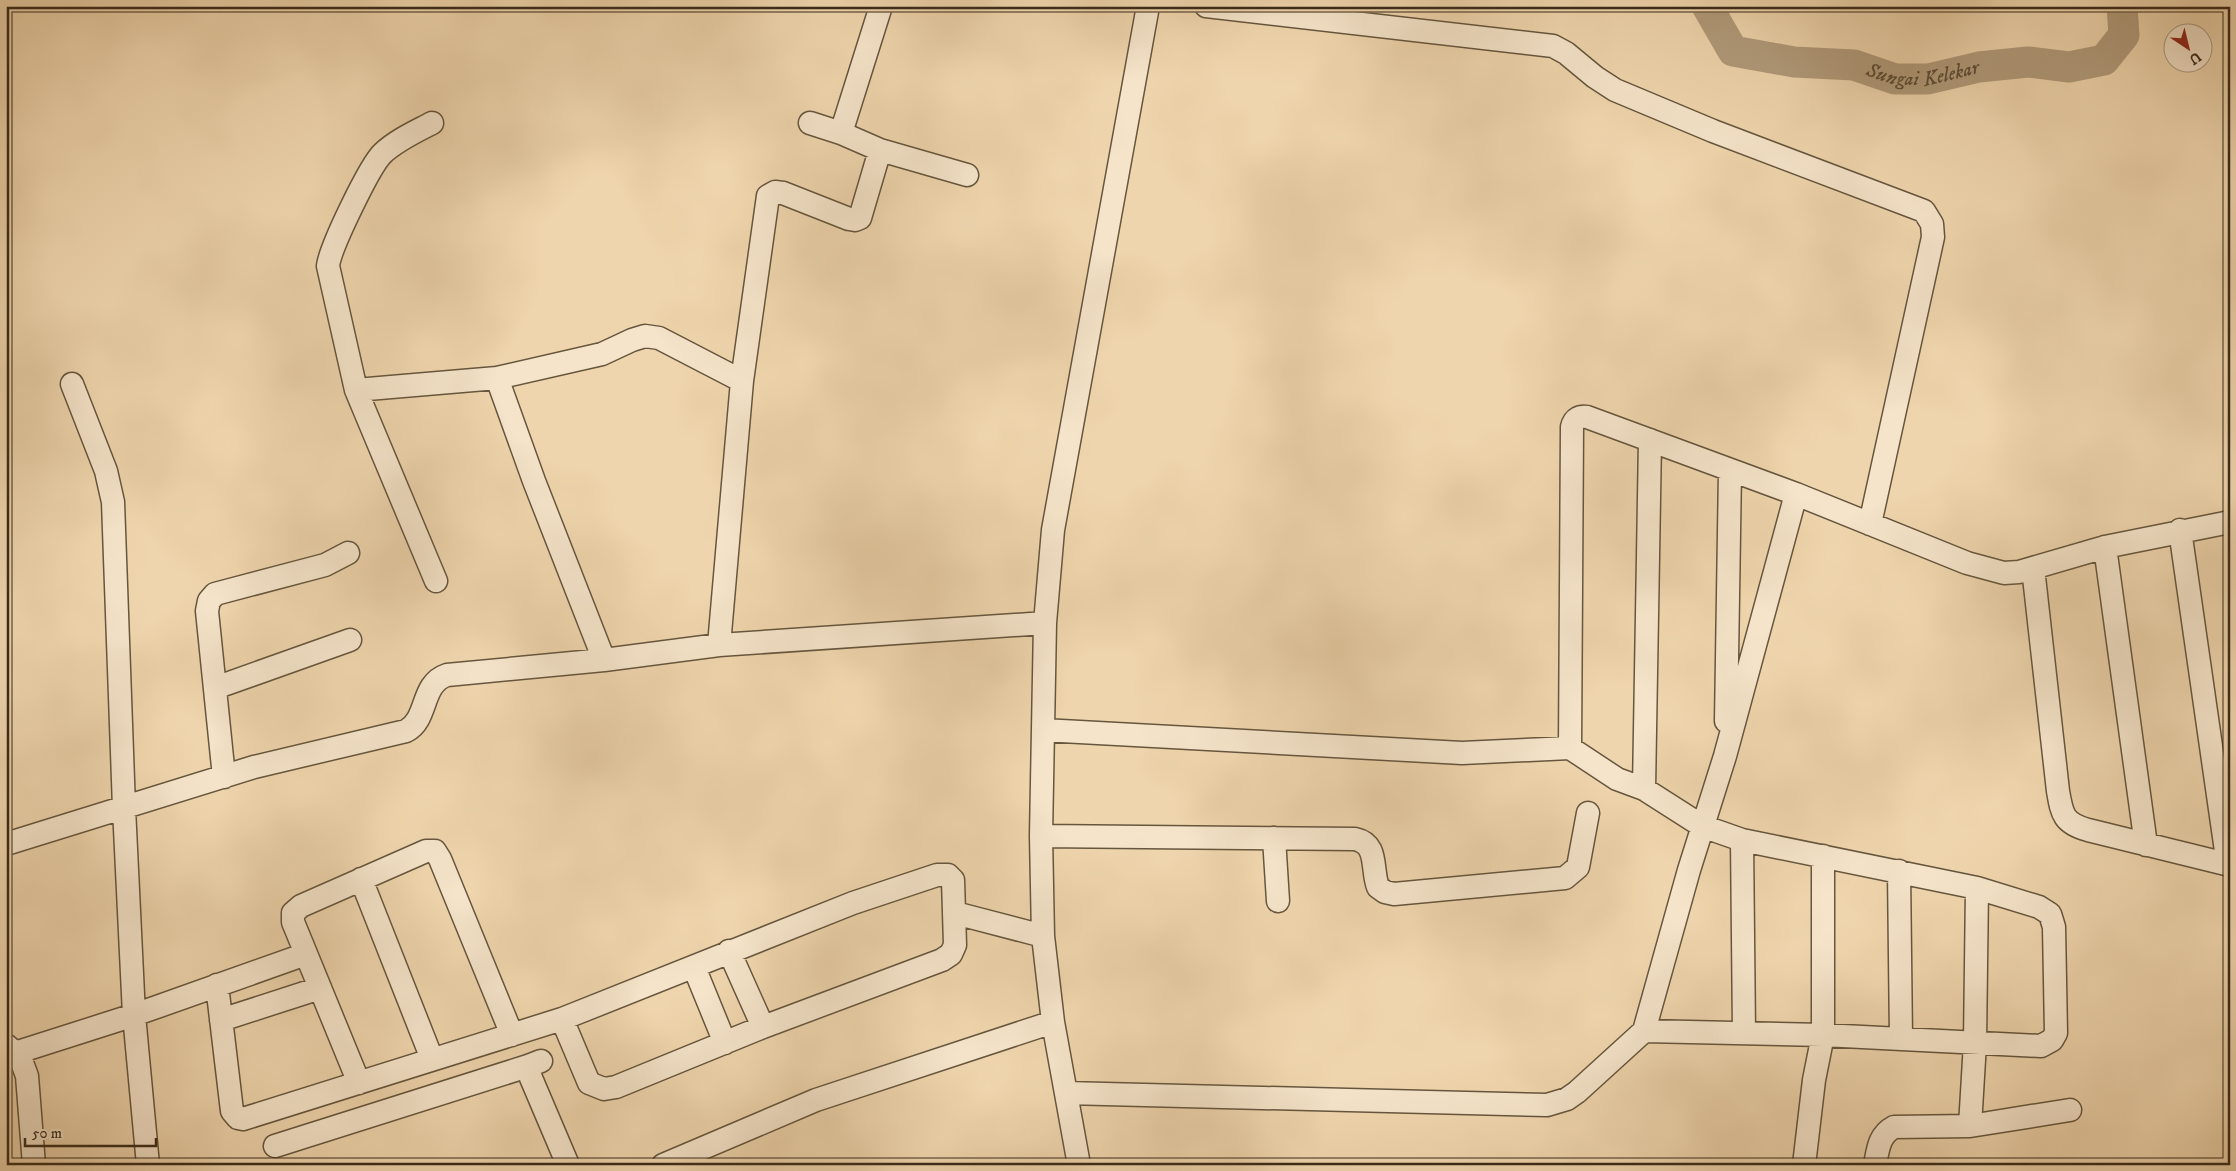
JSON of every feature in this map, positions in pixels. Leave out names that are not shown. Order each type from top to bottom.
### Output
[{"type":"street","points":[[841,134],[881,6]]},
{"type":"street","points":[[1079,1165],[1053,1022],[1043,936],[1041,836],[1045,623],[1052,530],[1148,6]]},
{"type":"street","points":[[1206,6],[1553,46],[1566,53],[1595,78],[1615,90],[1713,131],[1924,211],[1932,224],[1933,237],[1870,524]]},
{"type":"street","points":[[432,123],[393,145],[374,165],[329,259],[328,274],[356,390],[436,581]]},
{"type":"street","points":[[810,124],[880,150],[967,175]]},
{"type":"street","points":[[719,645],[742,381],[768,196],[775,192],[783,193],[849,219],[857,220],[866,201],[880,150]]},
{"type":"street","points":[[356,390],[497,378],[602,354],[645,336],[659,338],[742,381]]},
{"type":"street","points":[[497,378],[534,481],[604,660]]},
{"type":"street","points":[[72,384],[106,471],[114,502],[124,808],[134,1015],[148,1165]]},
{"type":"street","points":[[1570,748],[1573,423],[1580,417],[1587,417],[1796,494],[1988,570],[2004,573],[2019,572],[2105,547],[2180,530],[2230,522]]},
{"type":"street","points":[[1644,789],[1650,440]]},
{"type":"street","points":[[1725,756],[1730,470]]},
{"type":"street","points":[[1066,1093],[1547,1105],[1567,1099],[1577,1092],[1644,1031],[1702,826],[1725,756],[1796,494]]},
{"type":"street","points":[[2033,568],[2058,791],[2062,812],[2067,821],[2076,827],[2229,865],[2180,530]]},
{"type":"street","points":[[2105,547],[2146,845]]},
{"type":"street","points":[[224,777],[207,611],[209,601],[215,594],[325,565],[348,553]]},
{"type":"street","points":[[6,844],[273,762],[406,731],[418,719],[431,686],[438,679],[447,675],[604,660],[719,645],[1045,623]]},
{"type":"street","points":[[215,688],[350,640]]},
{"type":"street","points":[[1043,730],[1462,754],[1570,748],[1617,779],[1644,789],[1702,826],[1742,840],[1977,888],[2038,907],[2050,914],[2054,927],[2056,1033],[2052,1040],[2041,1046],[1823,1035],[1644,1031]]},
{"type":"street","points":[[1041,836],[1361,840],[1367,844],[1373,855],[1378,887],[1385,892],[1394,894],[1565,878],[1574,873],[1578,867],[1588,813]]},
{"type":"street","points":[[1274,838],[1278,901]]},
{"type":"street","points":[[1742,840],[1744,1033]]},
{"type":"street","points":[[360,1083],[293,922],[295,910],[426,851],[437,853],[512,1035]]},
{"type":"street","points":[[1804,1165],[1814,1080],[1823,1035],[1823,856]]},
{"type":"street","points":[[1899,871],[1901,1039]]},
{"type":"street","points":[[217,986],[232,1111],[238,1118],[247,1118],[562,1019],[853,903],[937,875],[948,875],[954,880],[953,950],[942,960],[763,1027],[616,1087],[604,1089],[596,1087],[586,1079],[562,1019]]},
{"type":"street","points":[[361,879],[432,1059]]},
{"type":"street","points":[[1970,1126],[1975,1043],[1977,888]]},
{"type":"street","points":[[955,913],[1043,936]]},
{"type":"street","points":[[729,951],[763,1027]]},
{"type":"street","points":[[34,1165],[27,1076],[22,1062],[11,1049],[134,1015],[306,954]]},
{"type":"street","points":[[694,967],[725,1042]]},
{"type":"street","points":[[221,1020],[320,988]]},
{"type":"street","points":[[663,1165],[816,1100],[1053,1022]]},
{"type":"street","points":[[275,1146],[535,1064],[532,1078],[568,1165]]},
{"type":"street","points":[[1875,1165],[1881,1139],[1887,1131],[1894,1127],[1970,1126],[2070,1110]]},
{"type":"waterway","name":"Sungai Kelekar","points":[[1707,6],[1733,51],[1794,62],[1854,65],[1895,79],[1928,79],[1979,67],[2028,62],[2069,67],[2104,60],[2124,35],[2122,6]]}]
